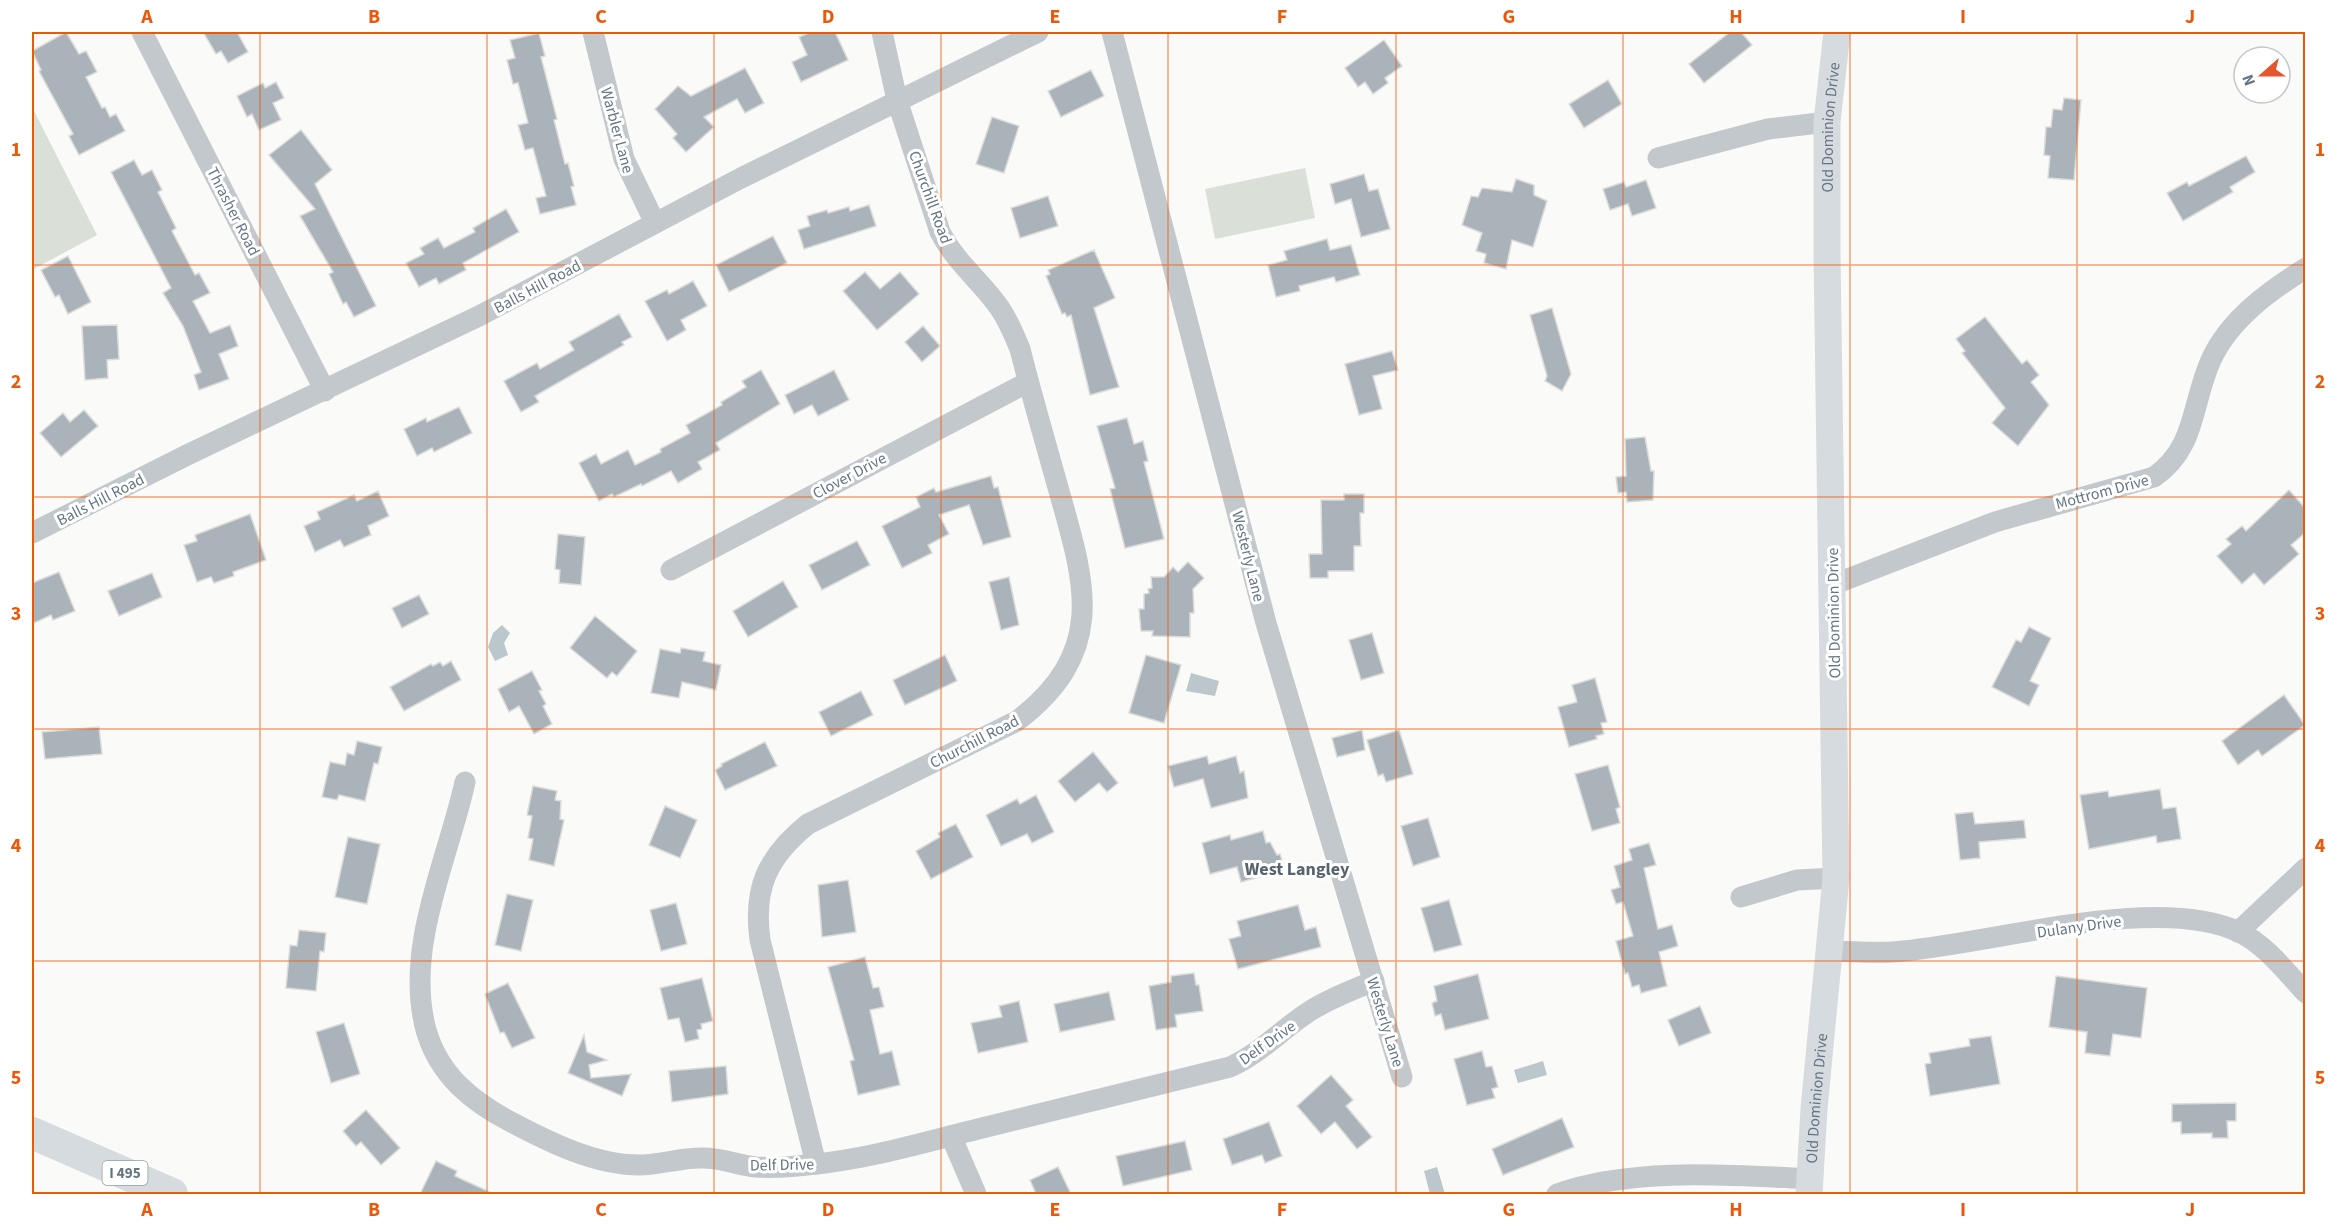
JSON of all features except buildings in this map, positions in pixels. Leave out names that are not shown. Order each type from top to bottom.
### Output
[{"type":"highway","name":"I 495","points":[[32,1133],[172,1194]]},
{"type":"main road","name":"Old Dominion Drive","points":[[1810,1187],[1814,1109],[1836,878],[1827,122],[1837,32]]},
{"type":"street","name":"Thrasher Road","points":[[142,32],[325,391]]},
{"type":"street","name":"Warbler Lane","points":[[594,32],[624,159],[655,223]]},
{"type":"street","name":"Churchill Road","points":[[816,1164],[760,940],[757,918],[759,896],[775,856],[788,840],[808,824],[1017,721],[1040,704],[1057,684],[1070,662],[1080,636],[1084,608],[1083,582],[1011,326],[998,304],[951,252],[940,232],[897,100],[882,32]]},
{"type":"street","name":"Balls Hill Road","points":[[32,533],[187,455],[479,316],[655,223],[897,100],[1038,32]]},
{"type":"street","name":"Westerly Lane","points":[[1112,32],[1266,623],[1402,1077]]},
{"type":"street","points":[[1658,158],[1768,129],[1827,122]]},
{"type":"street","name":"Mottrom Drive","points":[[1832,585],[1995,522],[2154,477],[2168,467],[2181,452],[2211,359],[2225,335],[2251,308],[2306,268]]},
{"type":"street","name":"Clover Drive","points":[[671,570],[1028,382]]},
{"type":"street","name":"Delf Drive","points":[[465,782],[429,914],[420,978],[421,1004],[426,1031],[439,1061],[450,1078],[465,1093],[513,1123],[578,1152],[614,1163],[640,1165],[702,1158],[755,1167],[816,1164],[951,1136],[1230,1067],[1251,1058],[1309,1012],[1337,995],[1374,981]]},
{"type":"street","points":[[2238,932],[2306,868]]},
{"type":"street","points":[[1741,897],[1797,880],[1836,878]]},
{"type":"street","name":"Dulany Drive","points":[[1828,951],[1892,952],[2124,919],[2167,918],[2207,923],[2238,932],[2264,948],[2306,993]]},
{"type":"street","points":[[951,1136],[976,1194]]},
{"type":"street","points":[[1557,1194],[1576,1187],[1614,1179],[1725,1175],[1810,1187]]},
{"type":"shaded area","points":[[32,107],[97,235],[32,270]]},
{"type":"shaded area","points":[[1305,168],[1315,218],[1215,239],[1205,189]]},
{"type":"shaded area","points":[[502,625],[510,633],[504,643],[508,655],[495,661],[488,647],[493,633]]},
{"type":"shaded area","points":[[1191,673],[1219,681],[1215,696],[1186,691]]},
{"type":"shaded area","points":[[1543,1061],[1547,1075],[1518,1083],[1514,1070]]},
{"type":"shaded area","points":[[1437,1167],[1445,1194],[1430,1194],[1424,1171]]},
{"type":"district","name":"West Langley","points":[[1297,869]]}]
